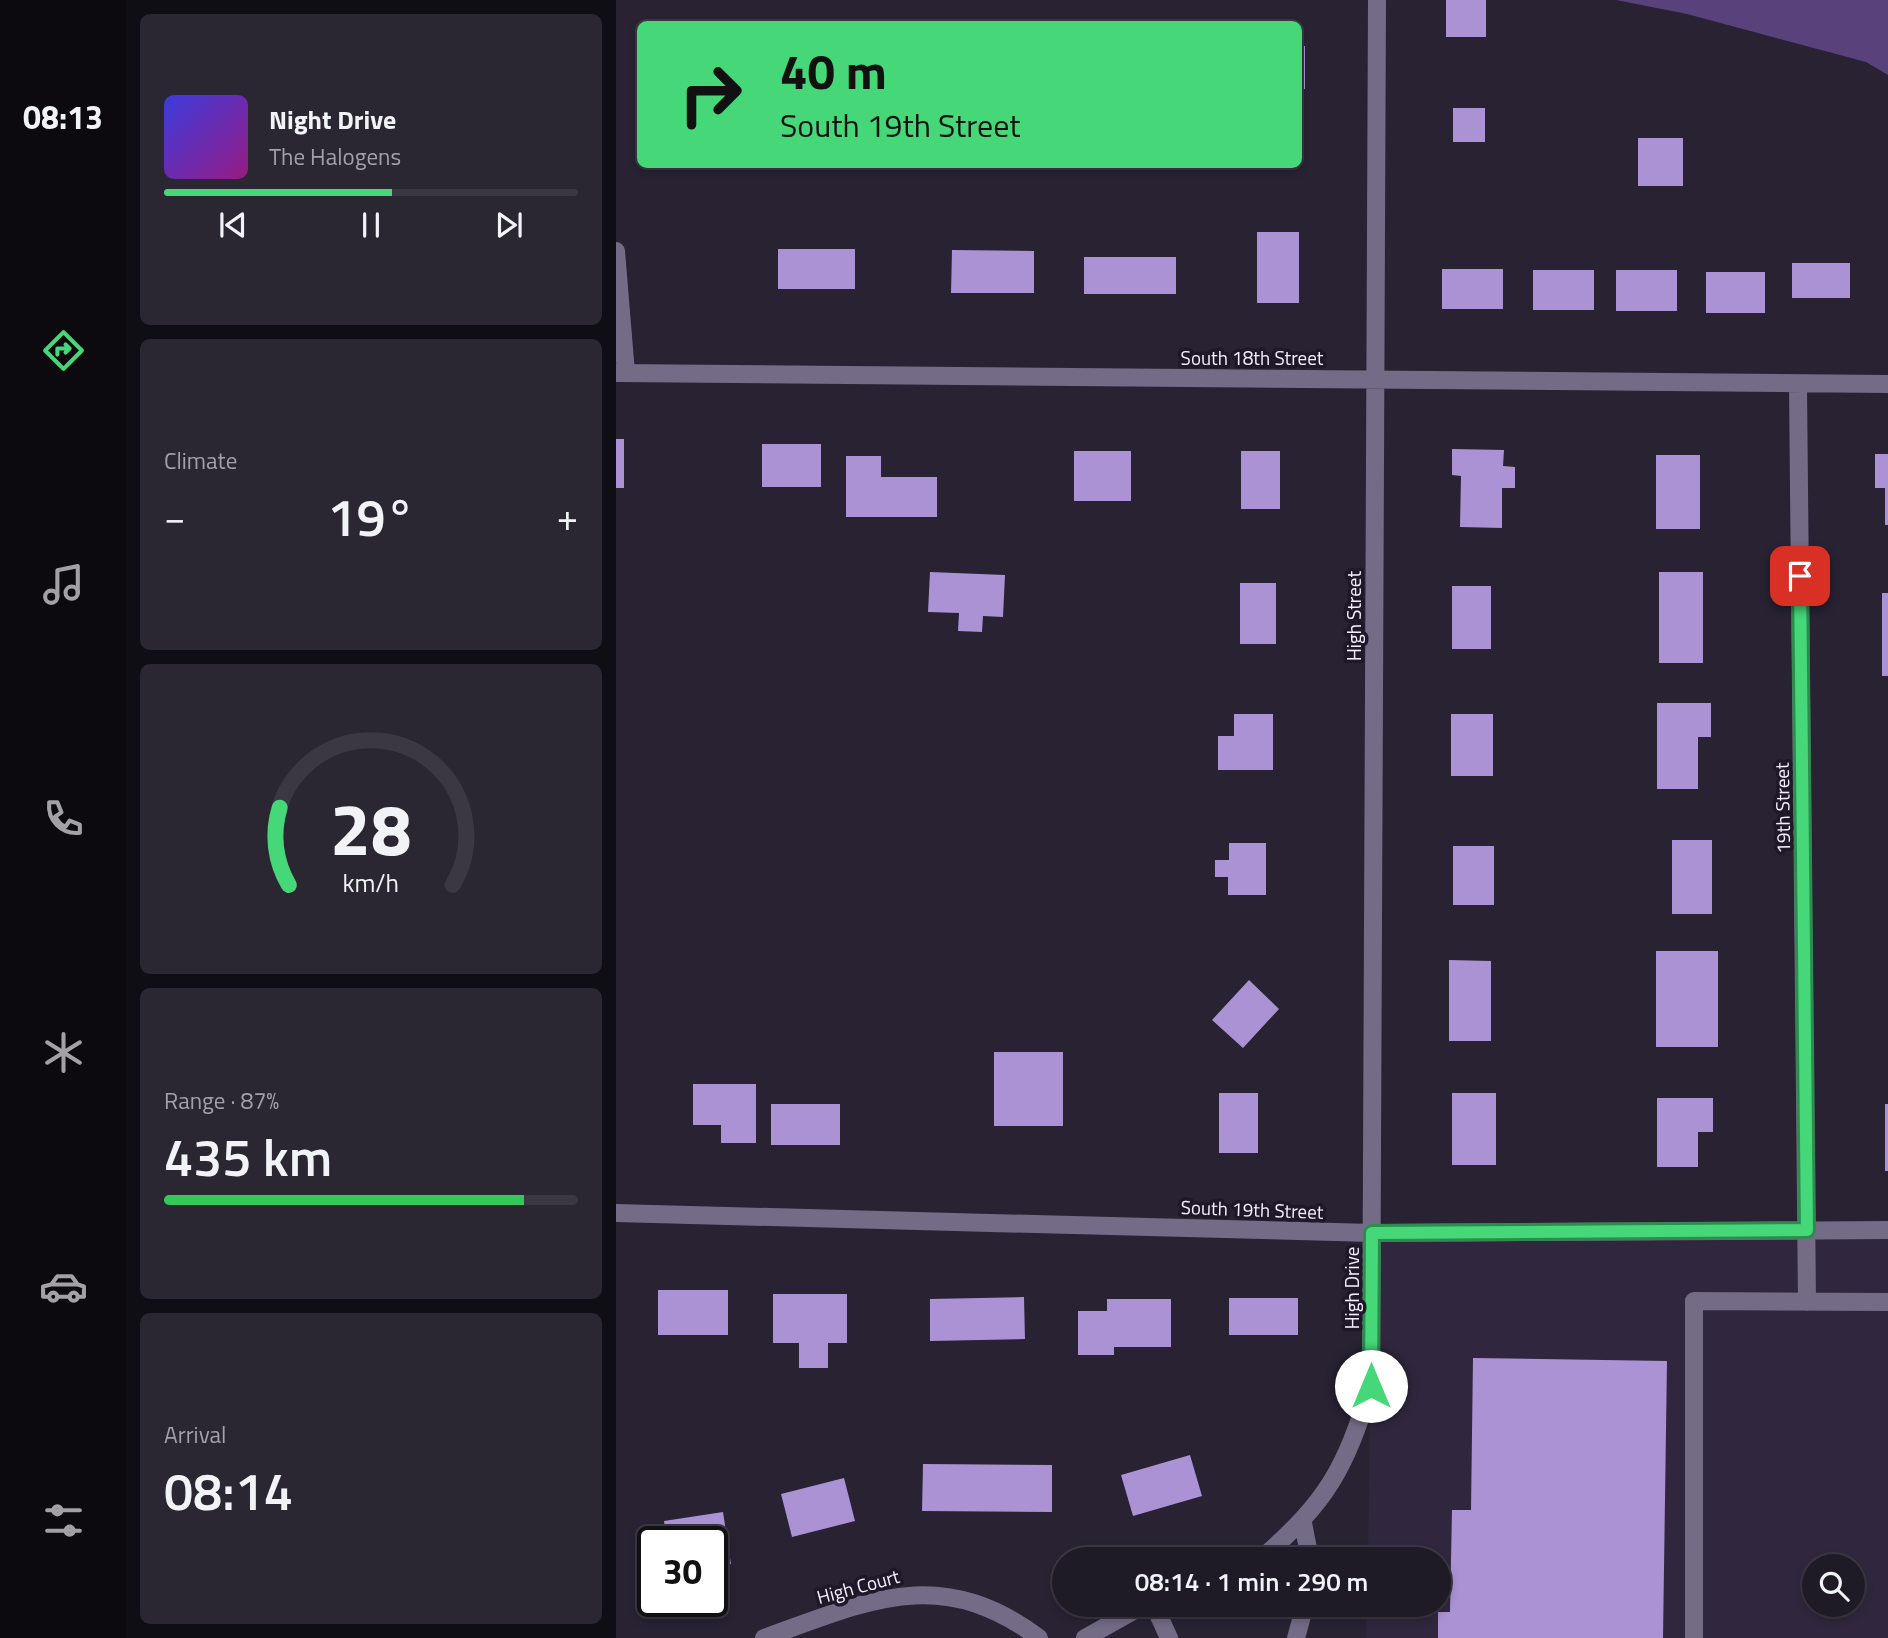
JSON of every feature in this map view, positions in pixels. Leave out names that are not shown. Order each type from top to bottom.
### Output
[{"type":"street","name":"High Street","points":[[1372,1233],[1377,0]]},
{"type":"street","points":[[616,251],[621,373]]},
{"type":"street","name":"South 18th Street","points":[[621,373],[1888,384]]},
{"type":"street","name":"19th Street","points":[[1798,385],[1807,1302]]},
{"type":"street","name":"South 19th Street","points":[[616,1213],[1372,1233],[1888,1230]]},
{"type":"street","name":"High Drive","points":[[1275,1547],[1303,1522],[1324,1497],[1350,1451],[1371,1386],[1372,1233]]},
{"type":"street","points":[[1694,1638],[1694,1301],[1888,1302]]},
{"type":"street","points":[[1303,1522],[1308,1547]]},
{"type":"street","name":"High Court","points":[[764,1638],[859,1604],[913,1593],[964,1598],[1015,1620],[1039,1638]]},
{"type":"street","points":[[1085,1638],[1123,1617]]},
{"type":"street","points":[[1160,1617],[1170,1638]]},
{"type":"street","points":[[1296,1638],[1302,1617]]},
{"type":"shaded area","points":[[1616,0],[1888,0],[1888,75],[1866,62],[1687,14]]},
{"type":"shaded area","points":[[1888,1230],[1888,1638],[1366,1638],[1367,1617],[1451,1617],[1451,1547],[1368,1547],[1372,1233]]},
{"type":"building","points":[[1446,0],[1486,0],[1486,37],[1446,37]]},
{"type":"building","points":[[1302,46],[1305,46],[1305,89],[1302,89]]},
{"type":"building","points":[[1453,108],[1485,108],[1485,142],[1453,142]]},
{"type":"building","points":[[1638,138],[1683,138],[1683,186],[1638,186]]},
{"type":"building","points":[[1257,232],[1299,232],[1299,303],[1257,303]]},
{"type":"building","points":[[778,249],[855,249],[855,289],[778,289]]},
{"type":"building","points":[[952,250],[1034,251],[1034,293],[951,293]]},
{"type":"building","points":[[1084,257],[1176,257],[1176,294],[1084,294]]},
{"type":"building","points":[[1792,263],[1850,263],[1850,298],[1792,298]]},
{"type":"building","points":[[1442,269],[1503,269],[1503,309],[1442,309]]},
{"type":"building","points":[[1533,270],[1594,270],[1594,310],[1533,310]]},
{"type":"building","points":[[1616,270],[1677,270],[1677,311],[1616,311]]},
{"type":"building","points":[[1706,272],[1765,272],[1765,313],[1706,313]]},
{"type":"building","points":[[616,439],[624,439],[624,488],[616,488]]},
{"type":"building","points":[[762,444],[821,444],[821,487],[762,487]]},
{"type":"building","points":[[1452,449],[1504,450],[1503,466],[1515,467],[1515,488],[1502,488],[1502,528],[1460,527],[1461,476],[1452,475]]},
{"type":"building","points":[[1074,451],[1131,451],[1131,501],[1074,501]]},
{"type":"building","points":[[1241,451],[1280,451],[1280,509],[1241,509]]},
{"type":"building","points":[[1875,454],[1888,454],[1888,525],[1885,525],[1885,488],[1875,488]]},
{"type":"building","points":[[1656,455],[1700,455],[1700,529],[1656,529]]},
{"type":"building","points":[[846,456],[881,456],[881,477],[937,477],[937,517],[846,517]]},
{"type":"building","points":[[930,572],[1005,575],[1003,617],[983,616],[982,632],[958,631],[959,613],[928,612]]},
{"type":"building","points":[[1659,572],[1703,572],[1703,663],[1659,663]]},
{"type":"building","points":[[1240,583],[1276,583],[1276,644],[1240,644]]},
{"type":"building","points":[[1452,586],[1491,586],[1491,649],[1452,649]]},
{"type":"building","points":[[1882,593],[1888,593],[1888,676],[1882,676]]},
{"type":"building","points":[[1657,703],[1711,703],[1711,737],[1698,737],[1698,789],[1657,789]]},
{"type":"building","points":[[1234,714],[1273,714],[1273,770],[1218,770],[1218,736],[1234,736]]},
{"type":"building","points":[[1451,714],[1493,714],[1493,776],[1451,776]]},
{"type":"building","points":[[1672,840],[1712,840],[1712,914],[1672,914]]},
{"type":"building","points":[[1229,843],[1266,843],[1266,895],[1228,895],[1228,877],[1215,877],[1215,860],[1229,860]]},
{"type":"building","points":[[1453,846],[1494,846],[1494,905],[1453,905]]},
{"type":"building","points":[[1656,951],[1718,951],[1718,1047],[1656,1047]]},
{"type":"building","points":[[1449,960],[1491,961],[1491,1041],[1449,1041]]},
{"type":"building","points":[[1249,980],[1279,1009],[1243,1048],[1212,1020]]},
{"type":"building","points":[[994,1052],[1063,1052],[1063,1126],[994,1126]]},
{"type":"building","points":[[693,1084],[756,1084],[756,1143],[721,1143],[721,1125],[693,1125]]},
{"type":"building","points":[[1219,1093],[1258,1093],[1258,1153],[1219,1153]]},
{"type":"building","points":[[1452,1093],[1496,1093],[1496,1165],[1452,1165]]},
{"type":"building","points":[[1657,1098],[1713,1098],[1713,1132],[1698,1132],[1698,1167],[1657,1167]]},
{"type":"building","points":[[771,1104],[840,1104],[840,1145],[771,1145]]},
{"type":"building","points":[[1885,1104],[1888,1104],[1888,1171],[1885,1171]]},
{"type":"building","points":[[658,1290],[728,1290],[728,1335],[658,1335]]},
{"type":"building","points":[[773,1294],[847,1294],[847,1343],[828,1343],[828,1368],[799,1368],[799,1343],[773,1343]]},
{"type":"building","points":[[1024,1297],[1025,1339],[930,1341],[930,1299]]},
{"type":"building","points":[[1229,1298],[1298,1298],[1298,1335],[1229,1335]]},
{"type":"building","points":[[1107,1299],[1171,1299],[1171,1347],[1114,1347],[1114,1355],[1078,1355],[1078,1311],[1107,1311]]},
{"type":"building","points":[[1473,1358],[1667,1361],[1663,1638],[1438,1638],[1438,1617],[1451,1617],[1452,1510],[1471,1510]]},
{"type":"building","points":[[1190,1455],[1202,1496],[1133,1516],[1121,1475]]},
{"type":"building","points":[[923,1464],[1052,1465],[1052,1512],[922,1511]]},
{"type":"building","points":[[844,1478],[855,1521],[792,1537],[781,1494]]},
{"type":"building","points":[[723,1512],[725,1526],[665,1526],[664,1521]]},
{"type":"route","points":[[1371,1386],[1372,1233],[1807,1230],[1800,576]]}]
